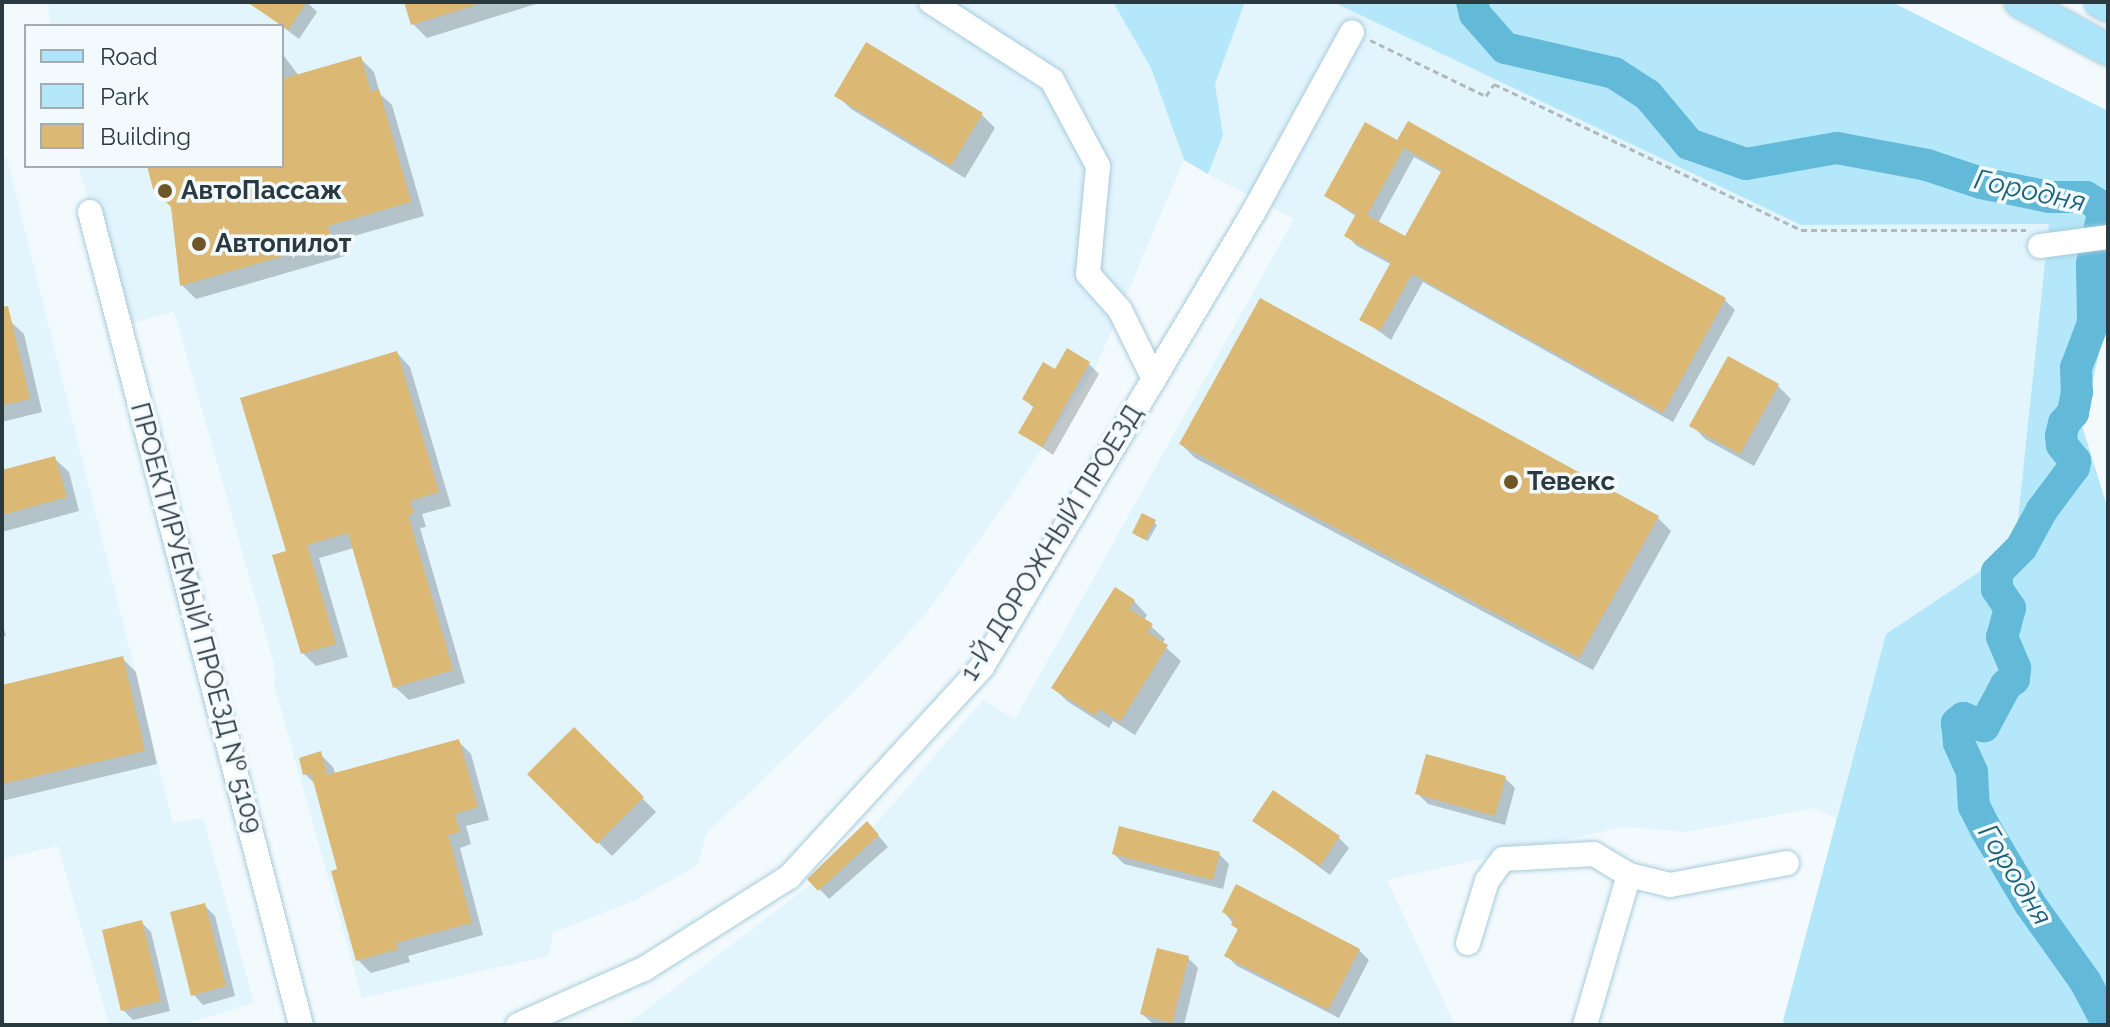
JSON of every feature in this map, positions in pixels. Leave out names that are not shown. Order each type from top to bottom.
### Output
[{"type":"main road","points":[[2020,2],[2108,50]]},
{"type":"main road","points":[[2100,2],[2108,6]]},
{"type":"street","points":[[931,2],[1052,80],[1098,166],[1088,274],[1120,310],[1154,379]]},
{"type":"street","name":"1-Й ДОРОЖНЫЙ ПРОЕЗД","points":[[518,1025],[644,969],[789,877],[982,667],[1253,213],[1352,32]]},
{"type":"street","name":"ПРОЕКТИРУЕМЫЙ ПРОЕЗД № 5109","points":[[90,212],[301,1025]]},
{"type":"street","points":[[2040,246],[2105,238]]},
{"type":"street","points":[[1468,943],[1487,881],[1503,859],[1594,854],[1629,875],[1670,885],[1787,863]]},
{"type":"street","points":[[1585,1025],[1629,875]]},
{"type":"path","points":[[1352,32],[1486,96],[1494,84],[1801,230],[2042,230],[2040,246]]},
{"type":"shaded area","points":[[48,2],[1113,2],[1151,68],[1184,160],[1096,367],[1010,497],[928,611],[860,686],[706,834],[698,865],[636,900],[553,933],[548,956],[362,998],[275,688],[274,664],[174,311],[127,325],[79,168],[284,168],[284,24],[50,24]]},
{"type":"shaded area","points":[[1245,2],[1333,2],[1801,225],[2050,224],[2015,548],[1886,634],[1836,819],[1814,808],[1686,832],[1623,827],[1387,880],[1455,1025],[626,1025],[848,856],[983,700],[1015,719],[1294,219],[1208,174],[1223,135],[1215,84]]},
{"type":"shaded area","points":[[7,158],[173,823],[203,818],[254,1003],[181,1025],[109,1025],[58,846],[2,859],[2,159]]},
{"type":"green space","points":[[1113,2],[1245,2],[1215,84],[1223,135],[1208,174],[1184,160],[1151,68]]},
{"type":"green space","points":[[1333,2],[1892,2],[2108,111],[2108,316],[2082,426],[2108,509],[2108,1025],[1787,1025],[1783,1021],[1886,634],[2015,548],[2049,224],[1801,225]]},
{"type":"building","points":[[247,2],[307,2],[288,30],[284,24],[279,24]]},
{"type":"building","points":[[404,2],[475,2],[476,5],[411,25]]},
{"type":"building","points":[[866,42],[983,113],[951,166],[834,96]]},
{"type":"building","points":[[361,56],[371,92],[379,89],[411,202],[328,226],[332,242],[180,286],[171,207],[153,189],[148,168],[284,168],[284,78]]},
{"type":"building","points":[[1408,121],[1726,298],[1663,413],[1412,274],[1380,331],[1359,320],[1391,262],[1344,236],[1356,214],[1324,196],[1365,122],[1397,140]],"holes":[[[1404,148],[1442,170],[1405,236],[1367,215]]]},
{"type":"building","points":[[1260,298],[1659,516],[1579,658],[1179,444]]},
{"type":"building","points":[[8,306],[30,399],[2,405],[2,307]]},
{"type":"building","points":[[1067,348],[1090,362],[1042,447],[1018,433],[1034,406],[1022,399],[1043,362],[1055,369]]},
{"type":"building","points":[[397,351],[439,492],[410,501],[414,513],[408,515],[453,670],[393,688],[348,533],[307,545],[336,644],[301,654],[272,555],[286,551],[240,398]]},
{"type":"building","points":[[1728,356],[1779,384],[1740,454],[1689,426]]},
{"type":"building","points":[[55,456],[67,497],[2,515],[2,470]]},
{"type":"building","points":[[1142,513],[1156,520],[1145,540],[1132,533]]},
{"type":"building","points":[[1115,587],[1135,600],[1129,609],[1153,624],[1147,632],[1168,645],[1120,722],[1099,709],[1095,716],[1051,688]]},
{"type":"building","points":[[123,656],[145,751],[2,784],[2,685]]},
{"type":"building","points":[[574,727],[644,797],[597,844],[527,774]]},
{"type":"building","points":[[459,739],[478,807],[455,814],[460,832],[448,835],[472,923],[396,943],[398,949],[356,961],[331,871],[337,869],[311,773],[303,775],[299,758],[321,751],[327,775]]},
{"type":"building","points":[[1426,754],[1506,776],[1495,816],[1415,794]]},
{"type":"building","points":[[1273,790],[1340,836],[1320,866],[1252,821]]},
{"type":"building","points":[[867,821],[879,835],[818,891],[807,879]]},
{"type":"building","points":[[1119,826],[1220,852],[1213,880],[1112,854]]},
{"type":"building","points":[[1236,884],[1360,949],[1328,1010],[1224,956],[1238,929],[1231,925],[1234,919],[1222,912]]},
{"type":"building","points":[[205,903],[226,986],[191,996],[170,912]]},
{"type":"building","points":[[142,920],[161,1001],[121,1011],[102,930]]},
{"type":"building","points":[[1157,948],[1189,956],[1172,1023],[1140,1014]]},
{"type":"waterway","name":"Городня","points":[[1472,2],[1475,14],[1505,48],[1614,73],[1648,95],[1689,144],[1746,164],[1837,148],[1927,165],[1981,183],[2050,197],[2086,197],[2097,204],[2103,213],[2092,264],[2093,323],[2076,368],[2077,392],[2073,413],[2064,423],[2061,436],[2062,445],[2075,461],[2074,467],[2042,510],[2021,548],[1997,572],[1997,589],[2010,608],[2002,637],[2015,668],[2014,679],[2006,685],[1984,726],[1963,718],[1957,723],[1959,743],[1972,772],[1974,806],[2030,904],[2085,981],[2105,1019]]},
{"type":"place","name":"АвтоПассаж","points":[[165,191]]},
{"type":"place","name":"Автопилот","points":[[199,244]]},
{"type":"place","name":"Тевекс","points":[[1511,482]]}]
